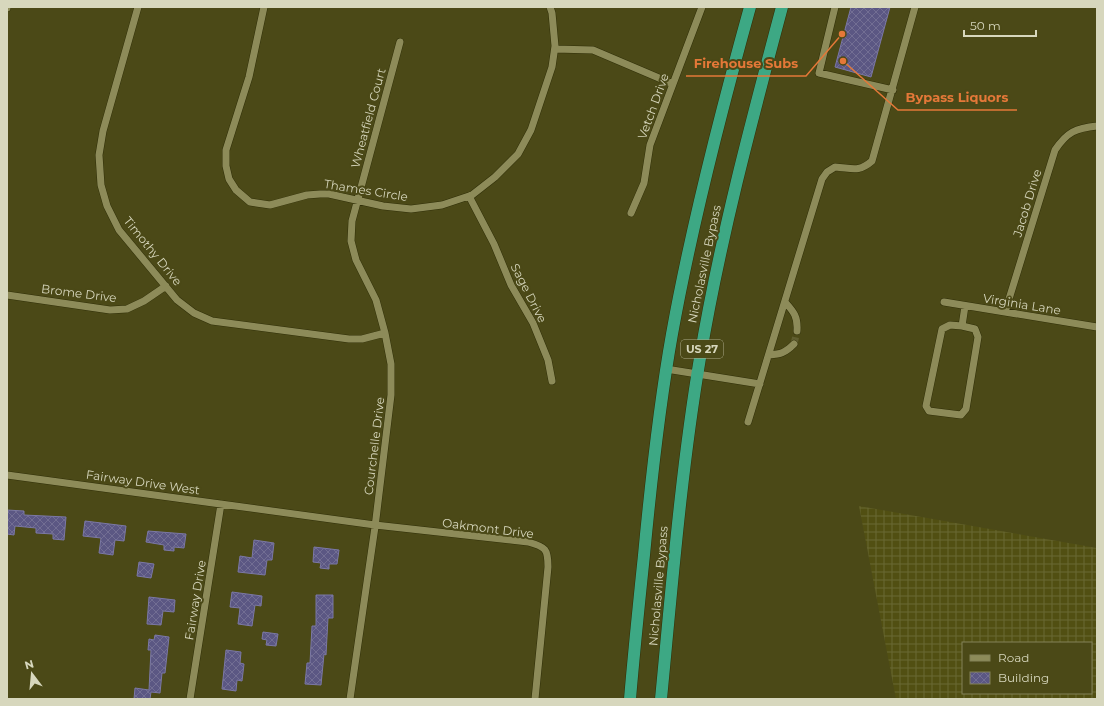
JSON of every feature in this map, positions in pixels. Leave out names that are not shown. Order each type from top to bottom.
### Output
[{"type":"highway","name":"Nicholasville Bypass","points":[[630,699],[652,474],[666,369],[684,270],[698,206],[750,7]]},
{"type":"highway","name":"Nicholasville Bypass","points":[[661,699],[681,498],[697,374],[716,271],[731,202],[782,7]]},
{"type":"street","name":"Timothy Drive","points":[[138,7],[103,132],[99,155],[101,185],[107,206],[119,230],[177,300],[194,313],[212,321],[349,339],[362,339],[385,333]]},
{"type":"street","name":"Thames Circle","points":[[264,7],[249,77],[226,150],[226,166],[230,180],[236,190],[250,202],[270,205],[306,195],[330,194],[383,206],[411,209],[442,205],[469,196],[496,177],[518,154],[531,130],[552,67],[555,49],[552,13],[550,7]]},
{"type":"street","name":"Vetch Drive","points":[[631,213],[644,184],[650,145],[702,7]]},
{"type":"street","points":[[835,7],[819,73],[893,90]]},
{"type":"street","points":[[748,422],[822,179],[827,172],[835,167],[858,169],[865,167],[872,161],[915,7]]},
{"type":"street","name":"Wheatfield Court","points":[[357,201],[400,42]]},
{"type":"street","points":[[555,49],[592,50],[673,84]]},
{"type":"street","name":"Jacob Drive","points":[[1005,312],[1055,150],[1061,141],[1073,130],[1097,126]]},
{"type":"street","name":"Sage Drive","points":[[469,196],[494,244],[511,285],[533,323],[548,360],[552,382]]},
{"type":"street","name":"Courchelle Drive","points":[[350,699],[375,525],[391,395],[391,364],[385,333],[376,300],[356,260],[351,241],[352,221],[357,201]]},
{"type":"street","name":"Brome Drive","points":[[7,295],[110,310],[127,309],[144,301],[166,286]]},
{"type":"street","points":[[785,302],[793,311],[798,322],[797,331]]},
{"type":"street","name":"Virginia Lane","points":[[944,302],[1097,327]]},
{"type":"street","points":[[962,326],[965,306]]},
{"type":"street","points":[[950,325],[962,326],[975,329],[978,337],[966,409],[961,414],[929,411],[926,406],[942,329],[950,325]]},
{"type":"street","points":[[769,355],[778,355],[787,352],[794,344]]},
{"type":"street","points":[[666,369],[760,384]]},
{"type":"street","name":"Fairway Drive West","points":[[7,475],[276,512]]},
{"type":"street","name":"Fairway Drive","points":[[190,699],[221,504]]},
{"type":"street","name":"Oakmont Drive","points":[[276,512],[375,525],[528,542],[541,546],[548,555],[548,567],[535,699]]},
{"type":"shaded area","points":[[859,506],[1097,548],[1097,699],[896,699]]},
{"type":"building","points":[[851,7],[890,7],[871,77],[835,67]]},
{"type":"building","points":[[7,510],[24,511],[24,515],[66,517],[64,540],[53,539],[53,534],[36,533],[36,528],[15,526],[14,535],[7,534]]},
{"type":"building","points":[[85,521],[126,526],[124,541],[115,540],[113,555],[99,553],[101,538],[83,536]]},
{"type":"building","points":[[148,531],[186,534],[184,548],[174,547],[174,551],[164,550],[164,545],[146,542]]},
{"type":"building","points":[[254,540],[274,543],[272,560],[267,560],[265,575],[238,572],[240,556],[252,558]]},
{"type":"building","points":[[314,547],[339,550],[337,564],[329,564],[329,569],[320,568],[321,563],[313,562]]},
{"type":"building","points":[[139,562],[154,564],[151,578],[137,576]]},
{"type":"building","points":[[232,592],[262,596],[261,606],[255,605],[252,626],[238,624],[240,608],[230,607]]},
{"type":"building","points":[[316,595],[333,595],[333,618],[328,618],[326,655],[324,654],[321,685],[305,684],[307,663],[310,663],[312,626],[316,626]]},
{"type":"building","points":[[149,597],[175,600],[174,612],[163,611],[161,625],[147,624]]},
{"type":"building","points":[[263,632],[278,634],[276,646],[266,645],[267,640],[262,639]]},
{"type":"building","points":[[155,635],[169,637],[165,673],[162,673],[160,693],[151,692],[150,699],[134,699],[135,688],[149,690],[151,650],[148,650],[149,639],[154,640]]},
{"type":"building","points":[[226,650],[241,652],[240,663],[244,664],[242,681],[237,680],[236,691],[222,689]]},
{"type":"tunnel","points":[[794,344],[797,331]]},
{"type":"place","name":"Firehouse Subs","points":[[842,34]]},
{"type":"place","name":"Bypass Liquors","points":[[843,61]]}]
